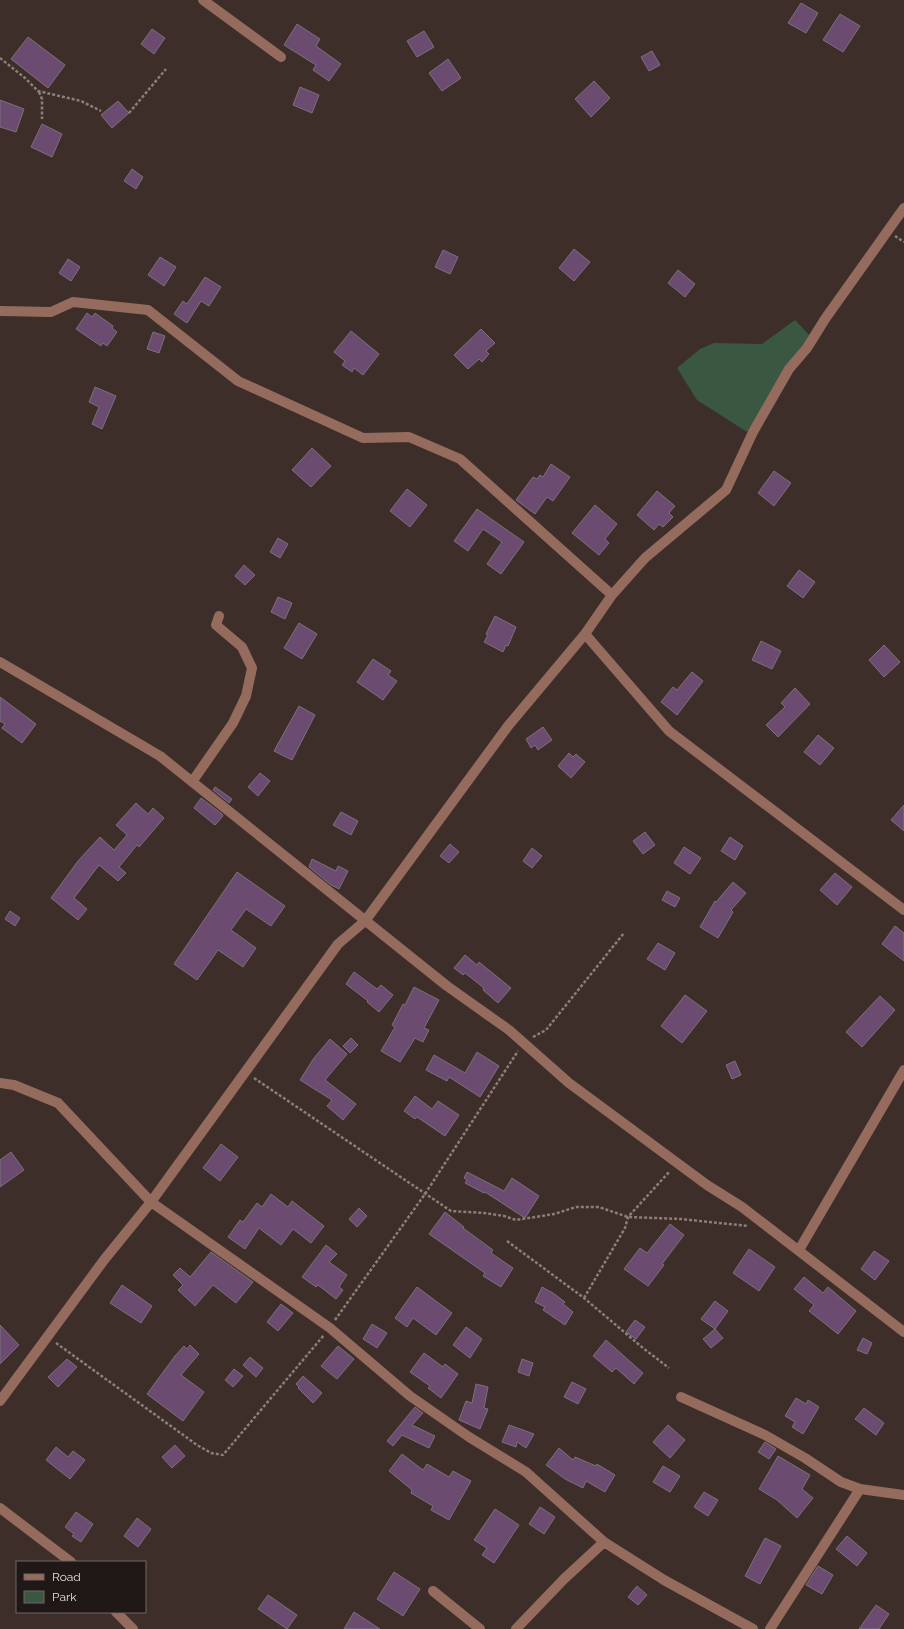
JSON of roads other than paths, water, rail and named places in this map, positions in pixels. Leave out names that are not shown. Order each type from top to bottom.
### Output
[{"type":"street","points":[[203,0],[281,57]]},
{"type":"street","points":[[0,1401],[104,1260],[151,1202],[246,1073],[338,944],[365,921],[508,726],[585,634],[612,595],[645,558],[726,490],[753,432],[789,369],[808,348],[829,313],[904,208]]},
{"type":"street","points":[[0,311],[51,312],[74,302],[148,310],[238,381],[363,438],[409,437],[460,459],[612,595]]},
{"type":"street","points":[[192,782],[233,723],[246,696],[252,668],[242,647],[216,625],[219,616]]},
{"type":"street","points":[[585,634],[669,732],[904,910]]},
{"type":"street","points":[[0,662],[160,756],[446,986],[509,1030],[569,1083],[707,1185],[742,1206],[904,1332]]},
{"type":"street","points":[[799,1250],[904,1070]]},
{"type":"street","points":[[0,1083],[14,1086],[58,1103],[151,1202],[330,1328],[410,1396],[469,1437],[526,1472],[604,1542],[664,1580],[753,1629]]},
{"type":"street","points":[[681,1397],[765,1435],[805,1458],[841,1482],[860,1489],[904,1495]]},
{"type":"street","points":[[770,1629],[860,1489]]},
{"type":"street","points":[[0,1508],[70,1561]]},
{"type":"street","points":[[516,1629],[564,1579],[604,1542]]},
{"type":"street","points":[[433,1591],[480,1629]]},
{"type":"street","points":[[117,1613],[133,1629]]}]
